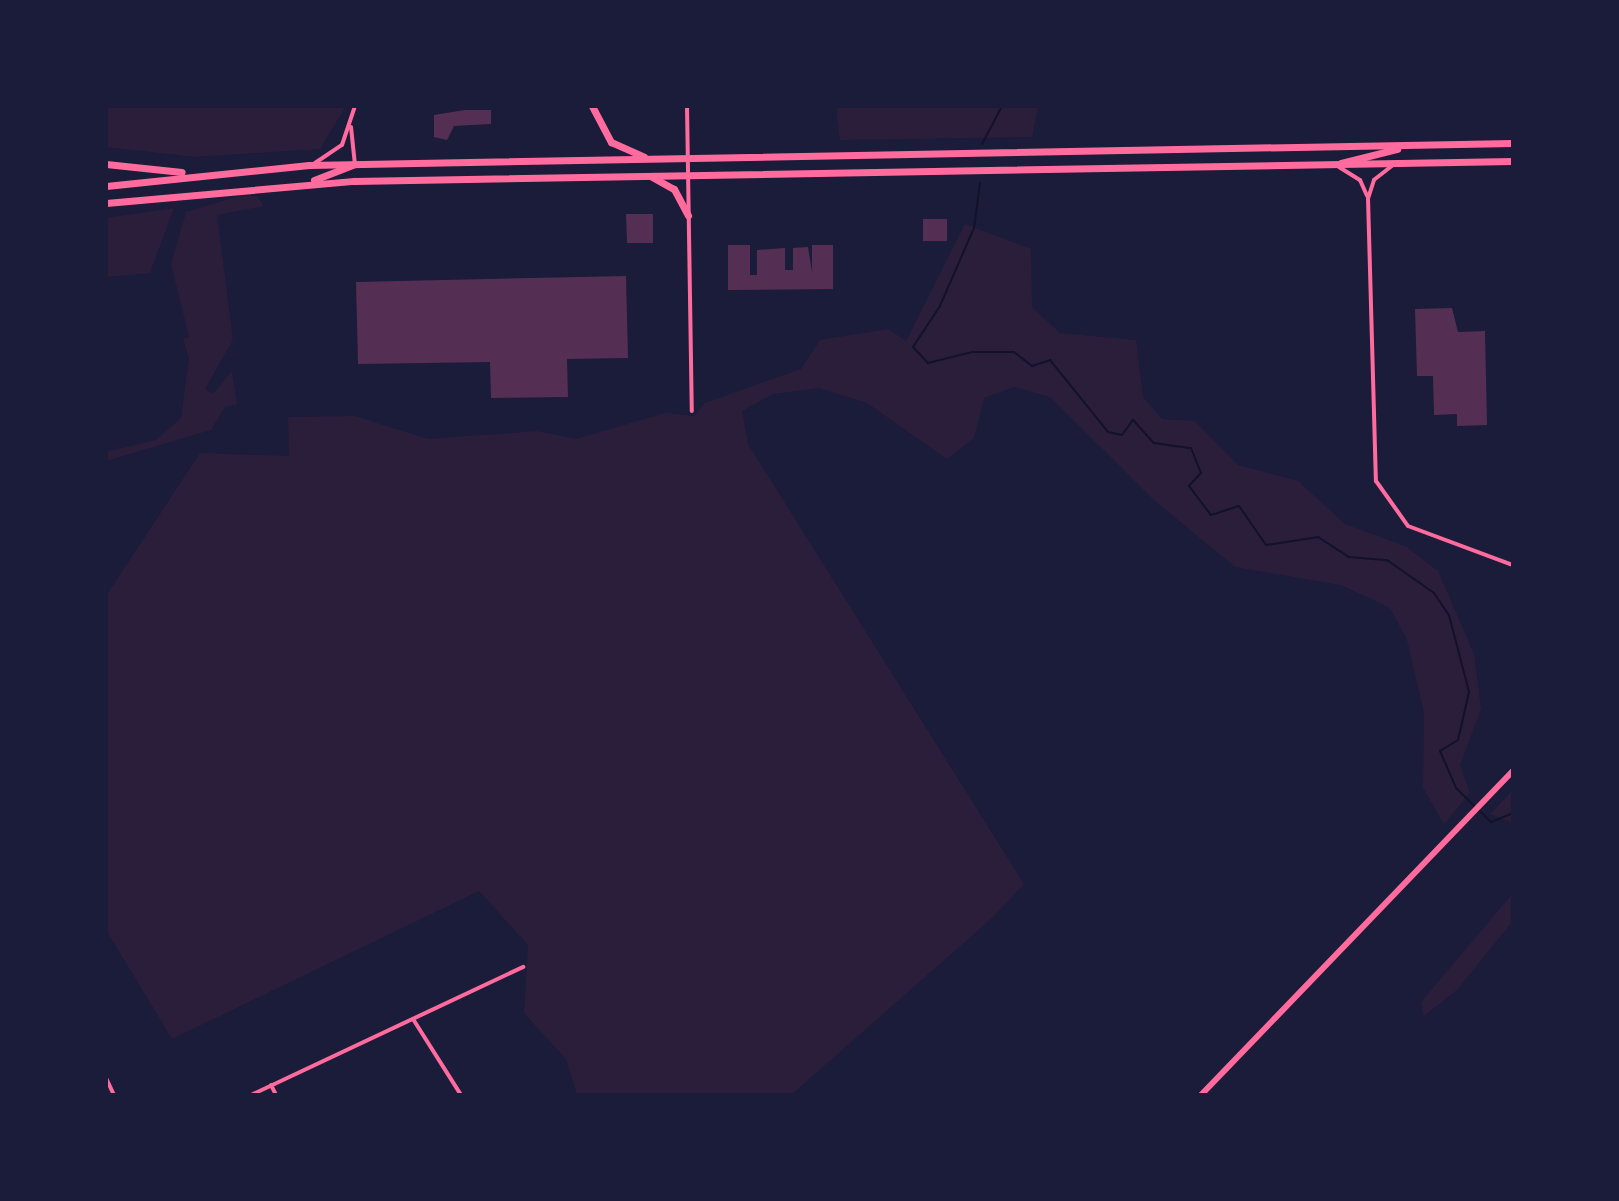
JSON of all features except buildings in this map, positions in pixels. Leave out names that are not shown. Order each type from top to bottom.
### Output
[{"type":"highway","points":[[592,106],[611,142],[654,160]]},
{"type":"highway","points":[[106,186],[192,173],[309,165],[1513,143]]},
{"type":"highway","points":[[1335,165],[1387,156],[1399,147]]},
{"type":"highway","points":[[294,183],[1513,161]]},
{"type":"highway","points":[[106,164],[192,173]]},
{"type":"highway","points":[[106,203],[294,183],[344,174],[355,164]]},
{"type":"highway","points":[[650,176],[674,189],[688,215]]},
{"type":"main road","points":[[1201,1095],[1513,771]]},
{"type":"street","points":[[309,165],[342,145],[355,106]]},
{"type":"street","points":[[687,106],[692,411]]},
{"type":"street","points":[[351,121],[355,164]]},
{"type":"street","points":[[1395,164],[1374,180],[1368,198],[1374,468],[1382,498],[1408,526],[1513,565]]},
{"type":"street","points":[[1335,165],[1353,173],[1368,198]]},
{"type":"street","points":[[251,1095],[523,967]]},
{"type":"street","points":[[413,1019],[461,1095]]},
{"type":"street","points":[[106,1078],[114,1095]]},
{"type":"street","points":[[271,1085],[276,1095]]},
{"type":"shaded area","points":[[106,106],[346,106],[320,149],[194,157],[106,147]]},
{"type":"shaded area","points":[[836,106],[1038,106],[1032,137],[840,140]]},
{"type":"shaded area","points":[[239,196],[257,196],[264,206],[217,215],[233,340],[205,389],[213,394],[232,371],[237,404],[225,407],[211,430],[106,461],[106,452],[156,440],[181,418],[189,359],[183,339],[189,337],[171,264],[186,212]]},
{"type":"shaded area","points":[[174,208],[150,273],[106,277],[106,218]]},
{"type":"shaded area","points":[[965,224],[1031,249],[1032,307],[1060,333],[1136,340],[1143,397],[1162,419],[1195,421],[1238,465],[1298,481],[1345,524],[1407,547],[1438,571],[1474,654],[1481,709],[1460,765],[1470,793],[1444,824],[1423,788],[1424,713],[1407,640],[1390,608],[1341,585],[1235,567],[1154,500],[1050,397],[1014,387],[984,398],[974,438],[947,459],[867,403],[819,388],[773,394],[742,411],[748,444],[1024,884],[992,918],[791,1095],[577,1095],[566,1059],[524,1013],[528,945],[479,891],[172,1039],[106,930],[106,596],[200,453],[289,456],[288,417],[355,416],[428,439],[537,431],[576,439],[665,413],[694,416],[705,403],[801,369],[820,340],[888,329],[906,341]]},
{"type":"shaded area","points":[[1513,790],[1513,823],[1490,814]]},
{"type":"shaded area","points":[[1513,893],[1513,921],[1457,990],[1424,1016],[1421,1002]]},
{"type":"waterway","points":[[982,144],[1002,106]]},
{"type":"waterway","points":[[980,183],[974,228],[940,306],[913,347],[928,363],[972,352],[1014,352],[1032,366],[1050,360],[1108,432],[1122,435],[1133,420],[1154,443],[1191,448],[1201,473],[1189,486],[1211,515],[1239,506],[1266,545],[1318,537],[1349,557],[1387,560],[1434,593],[1449,615],[1469,692],[1458,740],[1440,751],[1456,788],[1491,822],[1513,813]]}]
